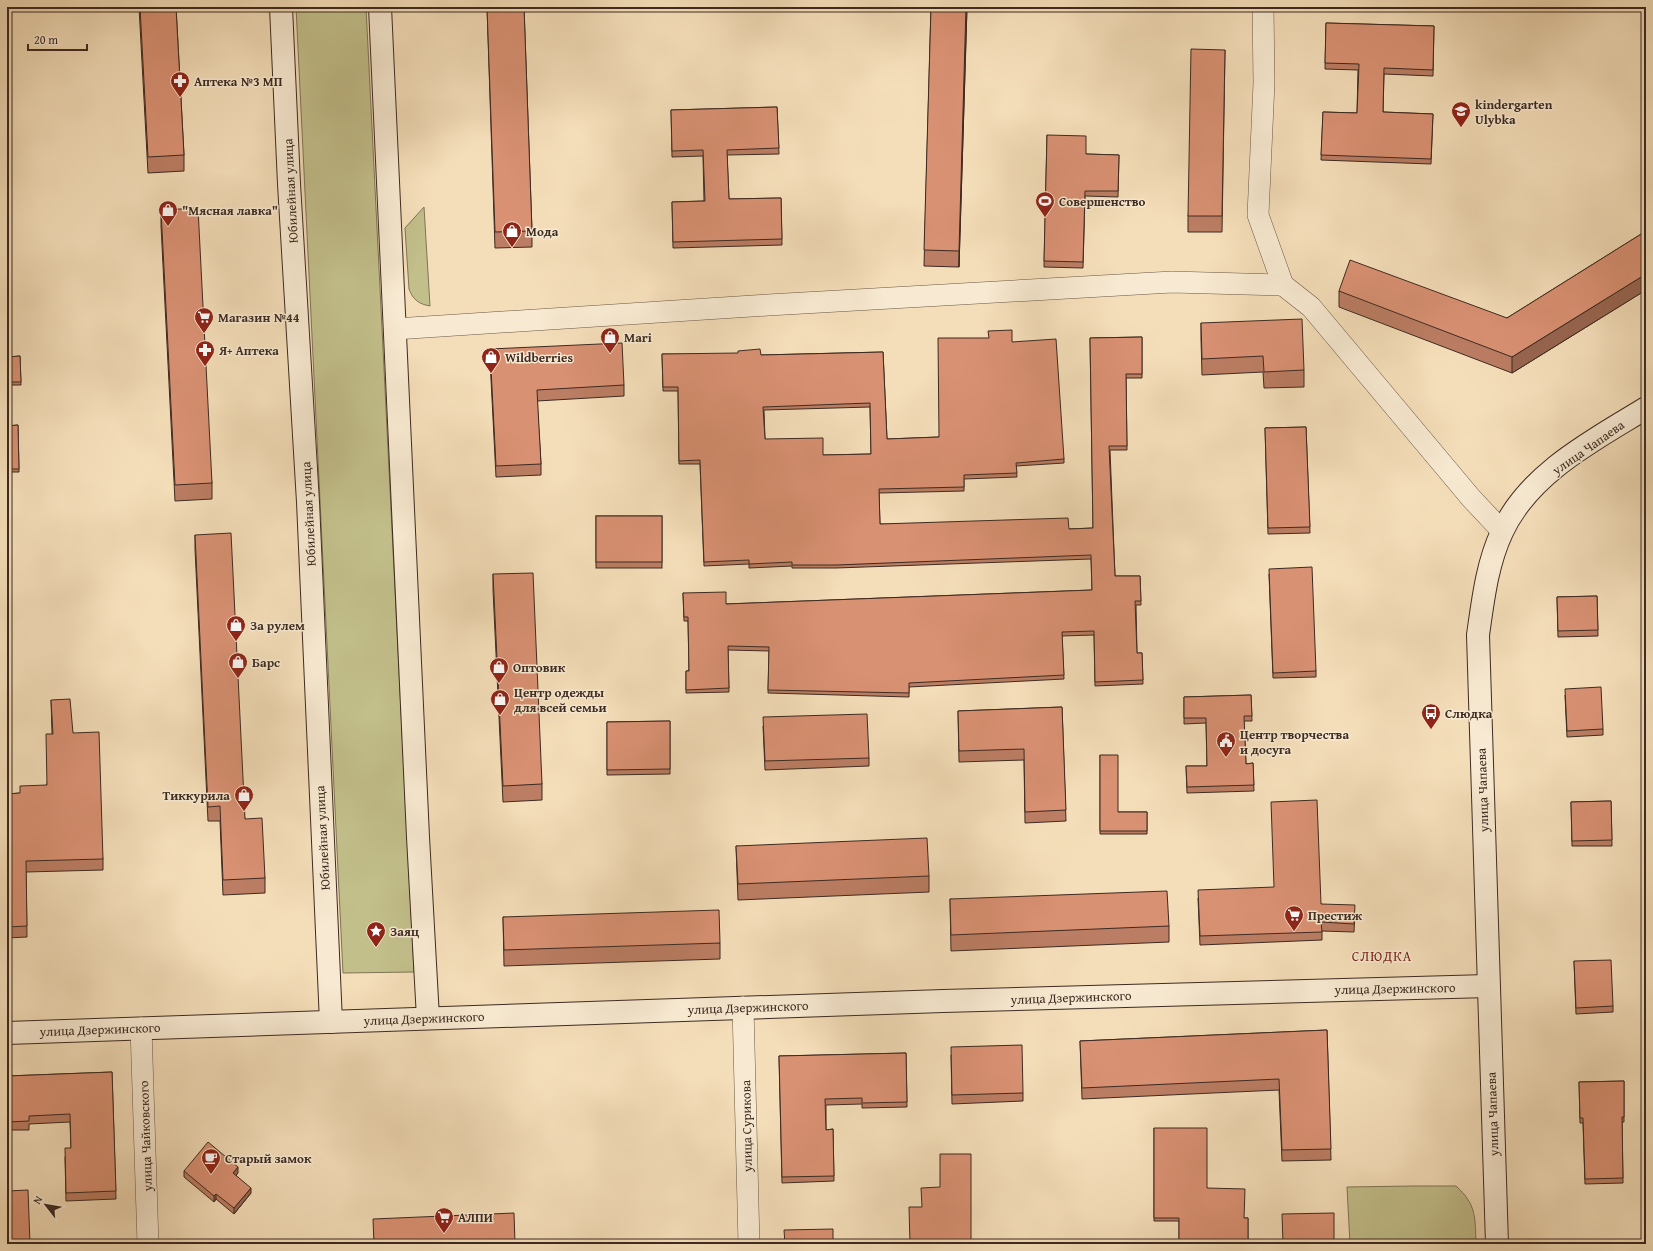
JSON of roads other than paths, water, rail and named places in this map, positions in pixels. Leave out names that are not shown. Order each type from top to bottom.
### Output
[{"type":"main road","name":"Юбилейная улица","points":[[281,7],[289,184],[308,502],[331,1022]]},
{"type":"main road","points":[[380,7],[396,329],[418,837],[428,1018]]},
{"type":"main road","name":"улица Чапаева","points":[[1497,1244],[1478,636],[1485,585],[1495,548],[1502,531],[1525,497],[1543,478],[1583,447],[1646,408]]},
{"type":"main road","name":"улица Дзержинского","points":[[7,1032],[743,1007],[1488,986]]},
{"type":"street","points":[[1263,7],[1264,83],[1258,215],[1282,285],[1311,307],[1471,498],[1502,531]]},
{"type":"street","points":[[396,329],[1172,282],[1282,285]]},
{"type":"street","name":"улица Сурикова","points":[[743,1007],[749,1244]]},
{"type":"street","name":"улица Чайковского","points":[[141,1028],[148,1244]]},
{"type":"place","name":"Аптека №3 МП","points":[[180,98]]},
{"type":"place","name":"kindergarten Ulybka","points":[[1461,128]]},
{"type":"place","name":"Совершенство","points":[[1045,218]]},
{"type":"place","name":"\"Мясная лавка\"","points":[[168,227]]},
{"type":"place","name":"Мода","points":[[512,248]]},
{"type":"place","name":"Магазин №44","points":[[204,334]]},
{"type":"place","name":"Mari","points":[[610,354]]},
{"type":"place","name":"Я+ Аптека","points":[[205,367]]},
{"type":"place","name":"Wildberries","points":[[491,374]]},
{"type":"place","name":"За рулем","points":[[236,642]]},
{"type":"place","name":"Барс","points":[[238,679]]},
{"type":"place","name":"Оптовик","points":[[499,684]]},
{"type":"place","name":"Центр одежды для всей семьи","points":[[500,716]]},
{"type":"place","name":"Слюдка","points":[[1431,730]]},
{"type":"place","name":"Центр творчества и досуга","points":[[1226,758]]},
{"type":"place","name":"Тиккурила","points":[[244,812]]},
{"type":"place","name":"Престиж","points":[[1294,932]]},
{"type":"place","name":"Заяц","points":[[376,948]]},
{"type":"place","name":"Старый замок","points":[[211,1175]]},
{"type":"place","name":"АЛПИ","points":[[444,1234]]},
{"type":"district","name":"СЛЮДКА","points":[[1382,956]]}]
